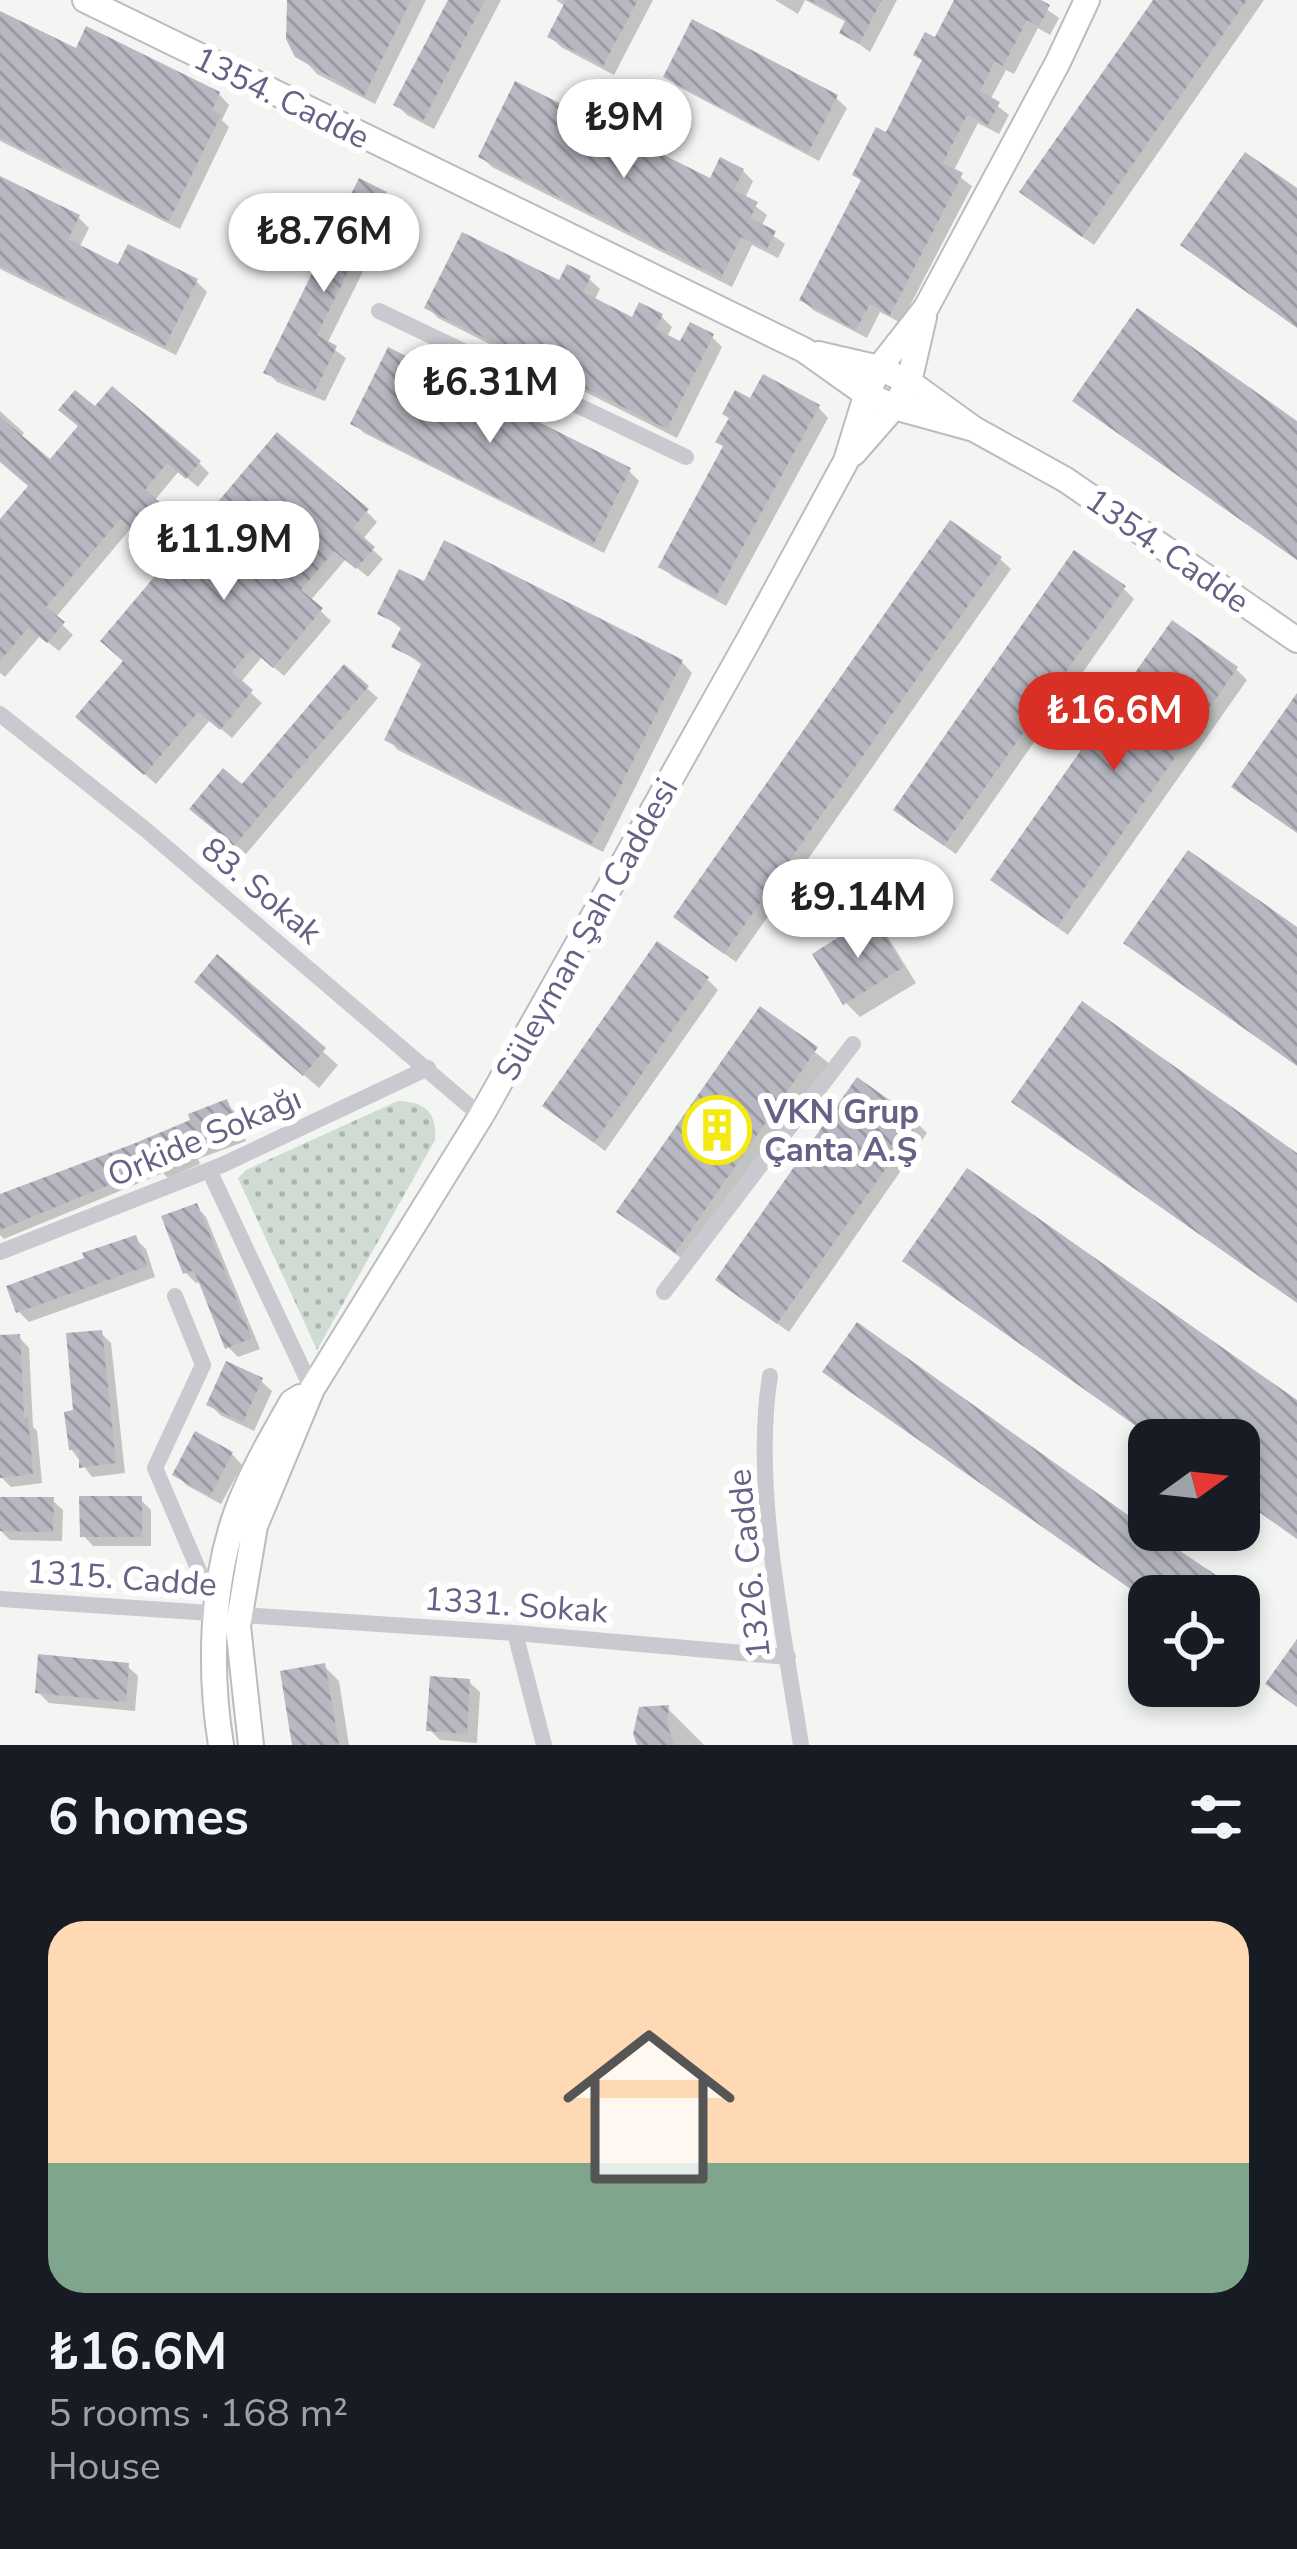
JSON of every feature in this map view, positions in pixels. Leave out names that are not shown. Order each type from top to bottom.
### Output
[{"type":"main road","name":"1354. Cadde","points":[[85,0],[804,350],[866,394],[974,430]]},
{"type":"main road","points":[[846,461],[879,368],[926,308],[1087,0]]},
{"type":"main road","points":[[846,461],[894,407],[909,382],[926,308]]},
{"type":"main road","name":"1354. Cadde","points":[[804,350],[879,368],[909,382],[974,430],[1066,480],[1297,640]]},
{"type":"main road","name":"Süleyman Şah Caddesi","points":[[221,1745],[214,1658],[228,1614],[235,1514],[259,1460],[292,1402],[312,1389],[481,1116],[846,461]]},
{"type":"main road","name":"Süleyman Şah Caddesi","points":[[228,1614],[238,1626],[251,1745]]},
{"type":"street","points":[[380,311],[686,457]]},
{"type":"street","name":"83. Sokak","points":[[0,714],[146,830],[481,1116]]},
{"type":"street","points":[[664,1292],[853,1044]]},
{"type":"street","name":"Orkide Sokağı","points":[[0,1252],[209,1170],[428,1068]]},
{"type":"street","points":[[209,1170],[312,1389]]},
{"type":"street","points":[[175,1296],[203,1366],[155,1468],[228,1614]]},
{"type":"street","name":"1326. Cadde","points":[[770,1376],[763,1418],[775,1571],[802,1745]]},
{"type":"street","name":"1315. Cadde","points":[[0,1599],[228,1614]]},
{"type":"street","name":"1331. Sokak","points":[[228,1614],[788,1657]]},
{"type":"street","points":[[515,1633],[544,1745]]},
{"type":"shaded area","points":[[398,1101],[427,1110],[434,1122],[435,1140],[317,1350],[238,1178],[246,1170]]},
{"type":"building","points":[[287,0],[411,0],[364,96],[295,57],[286,39]]},
{"type":"building","points":[[448,0],[485,0],[423,121],[393,105]]},
{"type":"building","points":[[566,0],[638,0],[603,66],[547,37]]},
{"type":"building","points":[[809,0],[882,0],[859,44],[839,33],[846,19]]},
{"type":"building","points":[[954,0],[1041,0],[1050,5],[1039,26],[1027,20],[1003,66],[995,61],[980,91],[1000,102],[988,125],[967,115],[943,163],[963,173],[890,315],[870,304],[856,330],[799,300],[861,180],[852,175],[876,127],[886,132],[922,60],[913,55],[925,32],[935,37]]},
{"type":"building","points":[[1153,0],[1247,0],[1082,237],[1019,192]]},
{"type":"building","points":[[0,11],[76,48],[86,26],[220,92],[212,110],[221,115],[169,221],[0,138]]},
{"type":"building","points":[[692,19],[838,95],[808,153],[663,77]]},
{"type":"building","points":[[515,81],[710,178],[720,157],[744,169],[734,190],[758,202],[750,218],[776,231],[767,249],[741,237],[721,278],[478,157]]},
{"type":"building","points":[[1245,152],[1297,188],[1297,328],[1180,245]]},
{"type":"building","points":[[0,176],[80,215],[68,239],[118,264],[128,244],[198,279],[165,346],[0,266]]},
{"type":"building","points":[[359,178],[387,192],[317,335],[337,346],[314,393],[263,373]]},
{"type":"building","points":[[462,232],[559,280],[567,264],[591,276],[583,292],[632,317],[639,302],[663,314],[656,329],[680,341],[690,322],[714,334],[667,429],[424,308]]},
{"type":"building","points":[[1137,308],[1297,421],[1297,560],[1072,401]]},
{"type":"building","points":[[388,347],[631,468],[593,545],[350,424]]},
{"type":"building","points":[[763,374],[820,405],[715,598],[658,567],[723,446],[715,442],[729,418],[722,414],[735,390],[750,398]]},
{"type":"building","points":[[112,386],[201,461],[186,479],[167,463],[145,490],[163,505],[139,534],[120,519],[46,607],[65,622],[47,643],[28,628],[0,661],[0,519],[28,486],[0,462],[0,417],[50,459],[78,426],[58,410],[75,390],[95,406]]},
{"type":"building","points":[[277,432],[369,509],[353,528],[375,547],[356,569],[334,551],[301,590],[323,608],[273,668],[251,649],[232,672],[253,690],[220,730],[198,712],[144,775],[75,717],[123,661],[100,641]]},
{"type":"building","points":[[950,520],[1002,557],[724,954],[673,917]]},
{"type":"building","points":[[444,540],[683,660],[592,844],[384,740],[422,662],[391,647],[402,626],[377,614],[399,569],[424,581]]},
{"type":"building","points":[[1074,550],[1126,586],[944,846],[893,810]]},
{"type":"building","points":[[1172,620],[1238,667],[1057,927],[990,880]]},
{"type":"building","points":[[344,664],[369,686],[234,846],[189,809],[223,768],[242,784]]},
{"type":"building","points":[[1297,693],[1297,833],[1231,787]]},
{"type":"building","points":[[1188,850],[1297,927],[1297,1066],[1123,943]]},
{"type":"building","points":[[872,916],[904,967],[843,1005],[812,954]]},
{"type":"building","points":[[657,941],[709,977],[594,1143],[542,1106]]},
{"type":"building","points":[[217,954],[326,1048],[303,1076],[194,982]]},
{"type":"building","points":[[1082,1001],[1297,1153],[1297,1303],[1011,1102]]},
{"type":"building","name":"VKN Grup Çanta A.Ş","points":[[760,1006],[818,1047],[675,1253],[616,1212]]},
{"type":"building","points":[[857,1077],[919,1121],[777,1324],[715,1280]]},
{"type":"building","points":[[227,1099],[240,1132],[192,1151],[194,1155],[157,1172],[155,1166],[0,1230],[0,1194],[133,1144]]},
{"type":"building","points":[[967,1168],[1297,1400],[1297,1539],[1260,1513],[1260,1419],[1128,1420],[902,1261]]},
{"type":"building","points":[[197,1203],[252,1338],[225,1349],[194,1270],[183,1274],[161,1216]]},
{"type":"building","points":[[136,1235],[147,1266],[16,1313],[6,1286]]},
{"type":"building","points":[[857,1322],[1128,1515],[1128,1551],[1180,1551],[1216,1575],[1128,1575],[1128,1587],[822,1372]]},
{"type":"building","points":[[102,1330],[116,1463],[79,1468],[79,1450],[69,1450],[64,1412],[73,1410],[66,1333]]},
{"type":"building","points":[[20,1334],[24,1418],[28,1417],[33,1474],[0,1478],[0,1335]]},
{"type":"building","points":[[226,1361],[263,1378],[243,1422],[206,1405]]},
{"type":"building","points":[[195,1431],[233,1452],[210,1496],[172,1475]]},
{"type":"building","points":[[79,1496],[142,1496],[142,1537],[80,1537]]},
{"type":"building","points":[[0,1497],[54,1497],[53,1532],[0,1531]]},
{"type":"building","points":[[1297,1639],[1297,1707],[1265,1684]]},
{"type":"building","points":[[38,1654],[129,1663],[126,1702],[35,1693]]},
{"type":"building","points":[[325,1663],[339,1745],[292,1745],[280,1671]]},
{"type":"building","points":[[430,1676],[470,1679],[467,1734],[426,1731]]},
{"type":"building","points":[[669,1705],[667,1724],[674,1745],[637,1745],[633,1734],[639,1707]]},
{"type":"place","name":"VKN Grup Çanta A.Ş","points":[[717,1130]]}]
